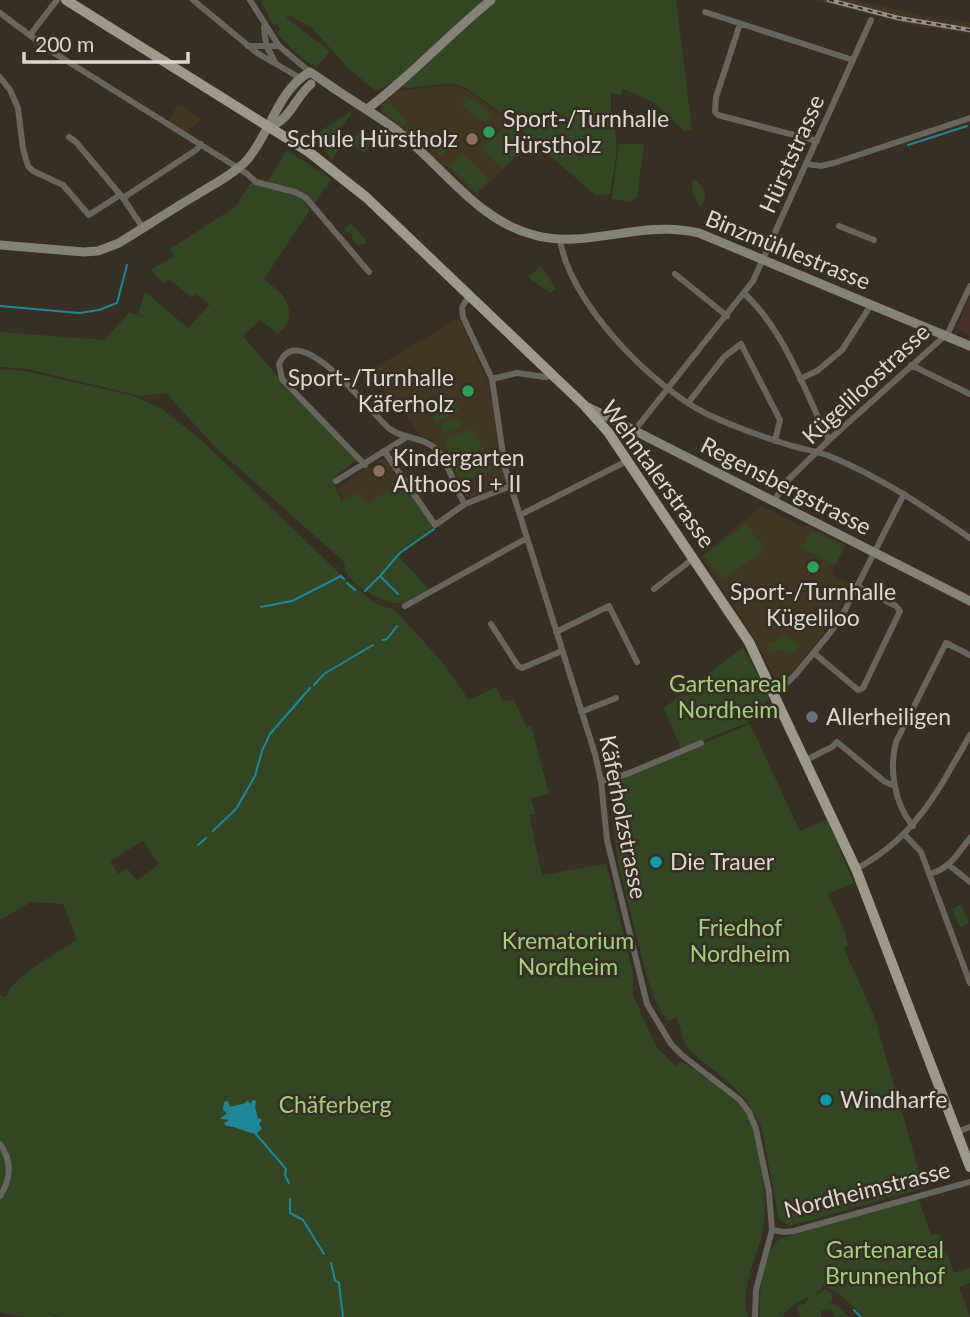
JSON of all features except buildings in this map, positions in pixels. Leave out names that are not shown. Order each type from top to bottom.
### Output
[{"type":"main road","name":"Wehntalerstrasse","points":[[66,0],[309,152],[367,198],[584,405],[617,443],[749,642],[775,694],[856,869],[970,1167]]},
{"type":"street","points":[[30,35],[57,0]]},
{"type":"street","points":[[193,0],[248,46],[300,78]]},
{"type":"street","points":[[250,0],[279,46],[310,72],[311,84],[302,92],[281,123],[270,127]]},
{"type":"street","points":[[367,109],[399,85],[454,30],[491,0]]},
{"type":"street","points":[[705,12],[853,60]]},
{"type":"street","points":[[0,13],[46,47],[257,182],[295,192],[306,198],[369,272]]},
{"type":"street","name":"Hürststrasse","points":[[634,431],[745,294],[764,259],[871,20]]},
{"type":"street","points":[[740,24],[716,97],[715,112],[817,141]]},
{"type":"street","points":[[264,25],[266,45],[277,64]]},
{"type":"street","points":[[248,46],[279,46]]},
{"type":"street","points":[[277,64],[282,63],[287,54]]},
{"type":"street","points":[[0,245],[93,251],[119,243],[238,168],[270,127],[272,119],[300,78],[310,72]]},
{"type":"street","name":"Binzmühlestrasse","points":[[310,72],[399,132],[494,217],[527,234],[577,239],[638,229],[680,229],[702,233],[970,346]]},
{"type":"street","points":[[0,77],[10,90],[18,108],[25,160],[33,171],[57,180],[89,215],[197,150],[201,144]]},
{"type":"street","name":"Binzmühlestrasse","points":[[300,78],[340,93]]},
{"type":"street","points":[[807,164],[821,166],[834,163],[970,118]]},
{"type":"street","points":[[69,137],[122,197],[144,228]]},
{"type":"street","points":[[839,226],[874,240]]},
{"type":"street","points":[[559,239],[566,267],[604,326],[633,359],[688,402],[740,428],[775,441],[825,454],[904,494],[970,538]]},
{"type":"street","points":[[675,274],[727,316]]},
{"type":"street","name":"Kügeliloostrasse","points":[[774,501],[786,482],[830,439],[944,336],[953,325],[970,286]]},
{"type":"street","points":[[745,294],[768,317],[830,439]]},
{"type":"street","name":"Käferholzstrasse","points":[[468,296],[462,306],[463,317],[492,379],[498,407],[501,451],[601,781],[607,840],[647,1004],[671,1044],[740,1100],[756,1129],[766,1177],[772,1230],[757,1280],[755,1317]]},
{"type":"street","points":[[800,379],[817,370],[842,350],[872,305]]},
{"type":"street","points":[[688,402],[724,357],[741,344],[780,420],[775,441]]},
{"type":"street","points":[[365,465],[282,379],[279,364],[286,354],[302,352],[333,369],[389,428],[407,437],[421,439],[436,450],[466,504]]},
{"type":"street","points":[[911,365],[970,394]]},
{"type":"street","points":[[492,379],[517,373],[545,377],[552,375]]},
{"type":"street","name":"Regensbergstrasse","points":[[584,405],[970,600]]},
{"type":"street","points":[[336,481],[407,437]]},
{"type":"street","points":[[385,452],[435,525],[466,504],[511,486]]},
{"type":"street","points":[[520,515],[629,460]]},
{"type":"street","points":[[775,694],[796,676],[830,633],[904,494]]},
{"type":"street","points":[[405,606],[527,538]]},
{"type":"street","points":[[654,589],[694,558]]},
{"type":"street","points":[[814,653],[858,690],[863,688],[900,611],[857,586]]},
{"type":"street","points":[[556,632],[609,606],[637,662]]},
{"type":"street","points":[[491,624],[518,666],[522,668],[562,651]]},
{"type":"street","points":[[913,826],[895,786],[892,758],[896,742],[946,643],[970,655]]},
{"type":"street","points":[[581,712],[616,698]]},
{"type":"street","points":[[856,869],[881,853],[913,826],[932,801],[970,735]]},
{"type":"street","points":[[806,760],[837,742],[885,782],[895,786]]},
{"type":"street","points":[[601,781],[627,774],[701,743]]},
{"type":"street","points":[[904,834],[921,852],[970,983]]},
{"type":"street","points":[[929,874],[949,865],[970,838]]},
{"type":"street","points":[[949,865],[970,882]]},
{"type":"street","points":[[957,1132],[970,1126]]},
{"type":"street","points":[[0,1144],[9,1167],[7,1181],[0,1196]]},
{"type":"street","name":"Nordheimstrasse","points":[[772,1230],[794,1231],[970,1182]]},
{"type":"shaded area","points":[[815,0],[856,0],[934,18],[970,22],[970,34],[911,25]]},
{"type":"shaded area","name":"Schule Hürstholz","points":[[448,85],[470,92],[501,114],[532,142],[477,195],[413,136],[381,112],[381,105],[397,91]]},
{"type":"shaded area","points":[[178,104],[201,119],[187,133],[168,121]]},
{"type":"shaded area","points":[[970,296],[970,336],[960,331],[957,326]]},
{"type":"shaded area","points":[[459,318],[490,387],[505,479],[501,485],[472,498],[462,494],[432,439],[423,438],[369,371]]},
{"type":"shaded area","name":"Kindergarten Althoos I + II","points":[[382,459],[388,459],[403,483],[365,505],[344,501],[338,488]]},
{"type":"shaded area","points":[[761,506],[846,545],[831,574],[852,585],[824,633],[782,684],[777,683],[748,628],[701,557]]},
{"type":"green space","points":[[260,0],[676,0],[692,130],[684,131],[655,103],[623,89],[621,95],[611,93],[611,122],[616,147],[610,194],[595,195],[503,114],[466,88],[451,83],[409,88],[404,87],[398,79],[376,91],[348,68],[312,28],[289,15],[286,18],[330,51],[316,68],[295,52],[277,33],[280,30],[277,24],[274,25]]},
{"type":"green space","points":[[463,94],[486,109],[490,115],[487,122],[476,118],[462,104],[465,102]]},
{"type":"green space","points":[[388,101],[407,122],[403,127],[385,113],[384,105]]},
{"type":"green space","points":[[349,112],[352,113],[334,137],[336,139],[333,144],[339,148],[332,160],[313,137]]},
{"type":"green space","points":[[508,123],[528,144],[502,169],[482,148]]},
{"type":"green space","points":[[358,133],[373,140],[364,153],[350,143]]},
{"type":"green space","points":[[451,134],[457,141],[442,156],[435,149]]},
{"type":"green space","points":[[619,144],[644,144],[637,197],[630,202],[612,199]]},
{"type":"green space","points":[[287,150],[331,179],[314,204],[267,182]]},
{"type":"green space","points":[[463,153],[489,180],[476,193],[450,166]]},
{"type":"green space","points":[[695,180],[704,192],[702,206],[693,194],[692,181]]},
{"type":"green space","points":[[251,182],[299,198],[310,210],[264,279],[285,299],[289,313],[288,323],[277,333],[260,320],[243,336],[283,383],[357,460],[334,477],[333,482],[342,501],[360,493],[366,504],[403,483],[433,528],[397,555],[431,591],[412,601],[399,603],[383,600],[353,582],[343,561],[216,448],[166,393],[141,396],[26,369],[0,367],[0,332],[104,340],[129,313],[151,319],[138,314],[145,292],[188,328],[210,304],[195,294],[192,298],[169,279],[163,283],[151,270],[174,256],[170,249],[235,207]]},
{"type":"green space","points":[[351,223],[366,243],[358,246],[352,239],[353,235],[344,230]]},
{"type":"green space","points":[[541,266],[556,289],[550,293],[528,277]]},
{"type":"green space","name":"Chäferberg","points":[[0,369],[26,371],[134,396],[162,409],[199,438],[340,574],[376,604],[395,610],[443,663],[469,700],[496,687],[503,701],[514,700],[527,728],[531,725],[549,794],[531,798],[535,814],[529,815],[542,875],[606,864],[633,972],[633,995],[657,1048],[676,1066],[681,1061],[721,1087],[736,1099],[749,1117],[762,1170],[764,1225],[747,1287],[748,1317],[61,1317],[43,1311],[57,1317],[25,1317],[0,1312],[0,995],[6,997],[26,973],[77,940],[63,904],[31,902],[0,920]],"holes":[[[143,841],[159,864],[137,881],[127,868],[118,874],[110,861]]]},
{"type":"green space","points":[[452,394],[460,412],[436,422],[428,405]]},
{"type":"green space","points":[[457,417],[462,426],[444,434],[440,425]]},
{"type":"green space","points":[[472,428],[493,470],[462,483],[444,440]]},
{"type":"green space","points":[[746,524],[765,549],[723,580],[704,555]]},
{"type":"green space","points":[[811,530],[844,547],[835,565],[802,548]]},
{"type":"green space","points":[[786,635],[797,643],[798,648],[794,653],[781,650],[772,653],[767,650],[767,643],[775,642],[780,636]]},
{"type":"green space","name":"Gartenareal Nordheim","points":[[743,647],[770,698],[747,723],[681,749],[664,708]]},
{"type":"green space","name":"Friedhof Nordheim","points":[[750,724],[800,831],[827,819],[854,883],[828,894],[844,929],[848,946],[844,948],[874,1016],[924,1188],[790,1226],[779,1219],[761,1126],[747,1101],[686,1047],[677,1018],[667,1021],[656,1002],[618,863],[608,783]]},
{"type":"green space","points":[[961,905],[969,923],[960,927],[952,909]]},
{"type":"green space","name":"Gartenareal Brunnenhof","points":[[918,1198],[931,1235],[939,1233],[954,1273],[970,1268],[970,1283],[959,1287],[970,1317],[865,1317],[838,1293],[823,1285],[820,1291],[812,1296],[824,1289],[832,1293],[832,1302],[828,1303],[837,1305],[850,1317],[835,1317],[831,1309],[821,1311],[821,1317],[800,1317],[797,1307],[805,1303],[810,1296],[792,1306],[781,1317],[760,1317],[765,1265],[779,1239]]},
{"type":"water","points":[[248,1100],[250,1104],[253,1100],[256,1101],[258,1118],[262,1120],[259,1124],[262,1129],[256,1134],[226,1126],[224,1123],[229,1120],[220,1119],[227,1113],[223,1110],[224,1102],[228,1101],[230,1107]]},
{"type":"waterway","points":[[908,145],[967,126]]},
{"type":"waterway","points":[[0,306],[79,313],[99,310],[117,303],[127,265]]},
{"type":"waterway","points":[[398,594],[380,576],[400,553],[434,529]]},
{"type":"waterway","points":[[261,607],[292,601],[341,576],[344,579]]},
{"type":"waterway","points":[[365,591],[379,577]]},
{"type":"waterway","points":[[347,583],[355,590]]},
{"type":"waterway","points":[[383,640],[387,639],[397,626]]},
{"type":"waterway","points":[[314,685],[324,674],[373,645]]},
{"type":"waterway","points":[[213,831],[236,809],[255,776],[270,734],[310,688]]},
{"type":"waterway","points":[[198,845],[206,838]]},
{"type":"waterway","points":[[256,1134],[286,1169],[285,1175],[289,1183]]},
{"type":"waterway","points":[[290,1199],[290,1213],[303,1220],[324,1254]]},
{"type":"waterway","points":[[331,1263],[335,1280],[339,1283],[343,1317]]},
{"type":"waterway","points":[[854,1310],[861,1317]]},
{"type":"railway","points":[[829,0],[898,18],[970,30]]},
{"type":"place","name":"Sport-/Turnhalle Hürstholz","points":[[489,132]]},
{"type":"place","name":"Schule Hürstholz","points":[[472,139]]},
{"type":"place","name":"Sport-/Turnhalle Käferholz","points":[[468,391]]},
{"type":"place","name":"Kindergarten Althoos I + II","points":[[379,471]]},
{"type":"place","name":"Sport-/Turnhalle Kügeliloo","points":[[813,567]]},
{"type":"place","name":"Allerheiligen","points":[[812,717]]},
{"type":"place","name":"Die Trauer","points":[[656,862]]},
{"type":"place","name":"Windharfe","points":[[826,1100]]},
{"type":"park label","name":"Krematorium Nordheim","points":[[568,954]]}]
